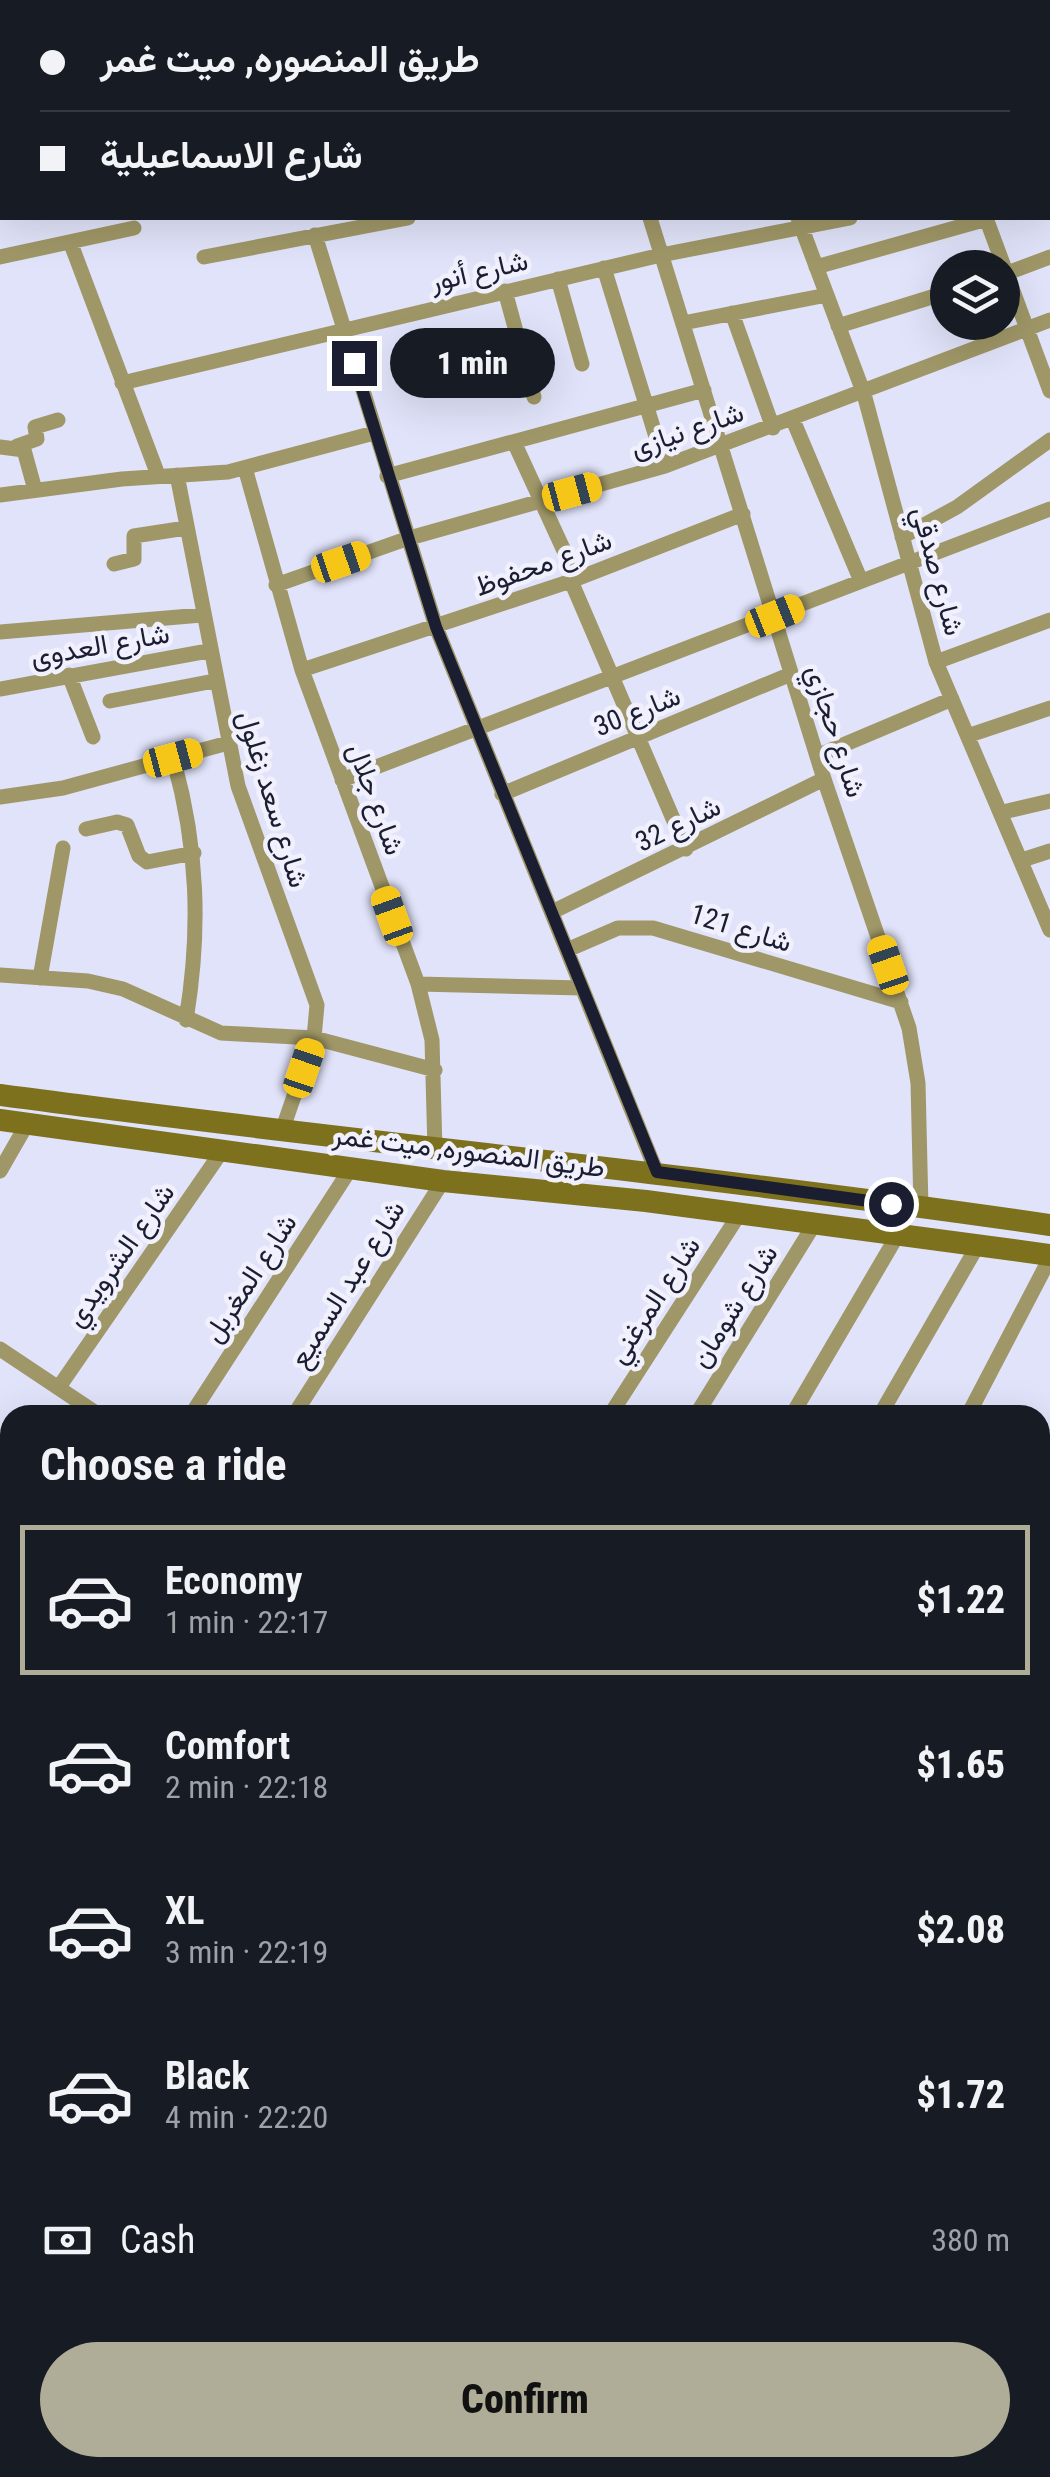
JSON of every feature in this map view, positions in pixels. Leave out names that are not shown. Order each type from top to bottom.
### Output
[{"type":"main road","name":"طريق المنصوره, ميت غمر","points":[[0,1095],[435,1150],[657,1172],[1050,1225]]},
{"type":"main road","name":"طريق المنصوره, ميت غمر","points":[[0,1120],[443,1181],[740,1212],[1050,1257]]},
{"type":"street","points":[[204,257],[397,220]]},
{"type":"street","name":"شارع حجازي","points":[[651,220],[824,779],[901,1002],[916,1069],[921,1208]]},
{"type":"street","name":"شارع أنور","points":[[122,383],[558,278],[800,223],[830,220]]},
{"type":"street","points":[[816,267],[979,220]]},
{"type":"street","points":[[987,220],[996,250]]},
{"type":"street","name":"شارع صدقي","points":[[800,223],[864,394],[936,662],[1050,930]]},
{"type":"street","points":[[0,256],[134,228]]},
{"type":"street","points":[[315,235],[436,627],[657,1172]]},
{"type":"street","points":[[71,244],[158,475]]},
{"type":"street","points":[[1020,268],[1050,257]]},
{"type":"street","points":[[604,268],[664,466]]},
{"type":"street","points":[[558,278],[582,364]]},
{"type":"street","points":[[506,291],[534,397]]},
{"type":"street","points":[[683,323],[827,295]]},
{"type":"street","points":[[838,326],[930,298]]},
{"type":"street","points":[[1020,310],[1050,392]]},
{"type":"street","points":[[732,313],[773,428]]},
{"type":"street","name":"شارع نيازى","points":[[276,584],[406,539],[722,447],[1050,320]]},
{"type":"street","points":[[387,476],[704,390]]},
{"type":"street","points":[[0,447],[37,439],[36,427],[58,420]]},
{"type":"street","points":[[793,420],[861,581]]},
{"type":"street","points":[[0,495],[245,468],[374,433]]},
{"type":"street","points":[[902,537],[956,507],[1050,440]]},
{"type":"street","points":[[514,442],[686,849]]},
{"type":"street","points":[[17,446],[25,452],[36,490]]},
{"type":"street","name":"شارع جلال","points":[[245,468],[302,670],[418,984],[435,1070],[435,1150]]},
{"type":"street","name":"شارع سعد زغلول","points":[[176,475],[228,743],[264,870],[314,989],[314,1038],[283,1128]]},
{"type":"street","points":[[342,780],[1050,510]]},
{"type":"street","name":"شارع محفوظ","points":[[302,670],[574,580],[743,514]]},
{"type":"street","points":[[114,564],[134,560],[134,536],[186,528]]},
{"type":"street","points":[[0,632],[202,615]]},
{"type":"street","points":[[936,662],[1050,620]]},
{"type":"street","name":"شارع العدوى","points":[[0,689],[208,651]]},
{"type":"street","name":"شارع 30","points":[[502,794],[792,674]]},
{"type":"street","points":[[69,675],[93,737]]},
{"type":"street","points":[[110,701],[214,681]]},
{"type":"street","points":[[817,756],[952,700]]},
{"type":"street","points":[[970,735],[1050,708]]},
{"type":"street","points":[[0,797],[63,788],[228,743]]},
{"type":"street","points":[[173,758],[194,852],[196,936],[186,1020]]},
{"type":"street","name":"شارع 32","points":[[552,912],[824,779]]},
{"type":"street","points":[[1003,812],[1050,800]]},
{"type":"street","points":[[86,829],[117,822],[127,825],[138,856],[147,862],[194,852]]},
{"type":"street","points":[[40,978],[63,848]]},
{"type":"street","points":[[1022,860],[1050,850]]},
{"type":"street","name":"شارع 121","points":[[568,950],[591,936],[618,928],[654,928],[901,1002]]},
{"type":"street","points":[[0,975],[123,989],[221,1033],[314,1038],[435,1070]]},
{"type":"street","points":[[418,984],[582,988]]},
{"type":"street","points":[[0,1171],[27,1124]]},
{"type":"street","name":"شارع الشرويدي","points":[[59,1387],[222,1151]]},
{"type":"street","name":"شارع المغربل","points":[[197,1405],[351,1168]]},
{"type":"street","name":"شارع عبد السميع","points":[[300,1405],[443,1181]]},
{"type":"street","name":"شارع المرغني","points":[[616,1405],[740,1212]]},
{"type":"street","name":"شارع شومان","points":[[702,1405],[815,1223]]},
{"type":"street","points":[[798,1405],[897,1236]]},
{"type":"street","points":[[886,1405],[978,1245]]},
{"type":"street","points":[[973,1405],[1050,1257]]},
{"type":"street","points":[[0,1349],[85,1405]]},
{"type":"route","points":[[354,363],[436,627],[657,1172],[891,1204]]}]
